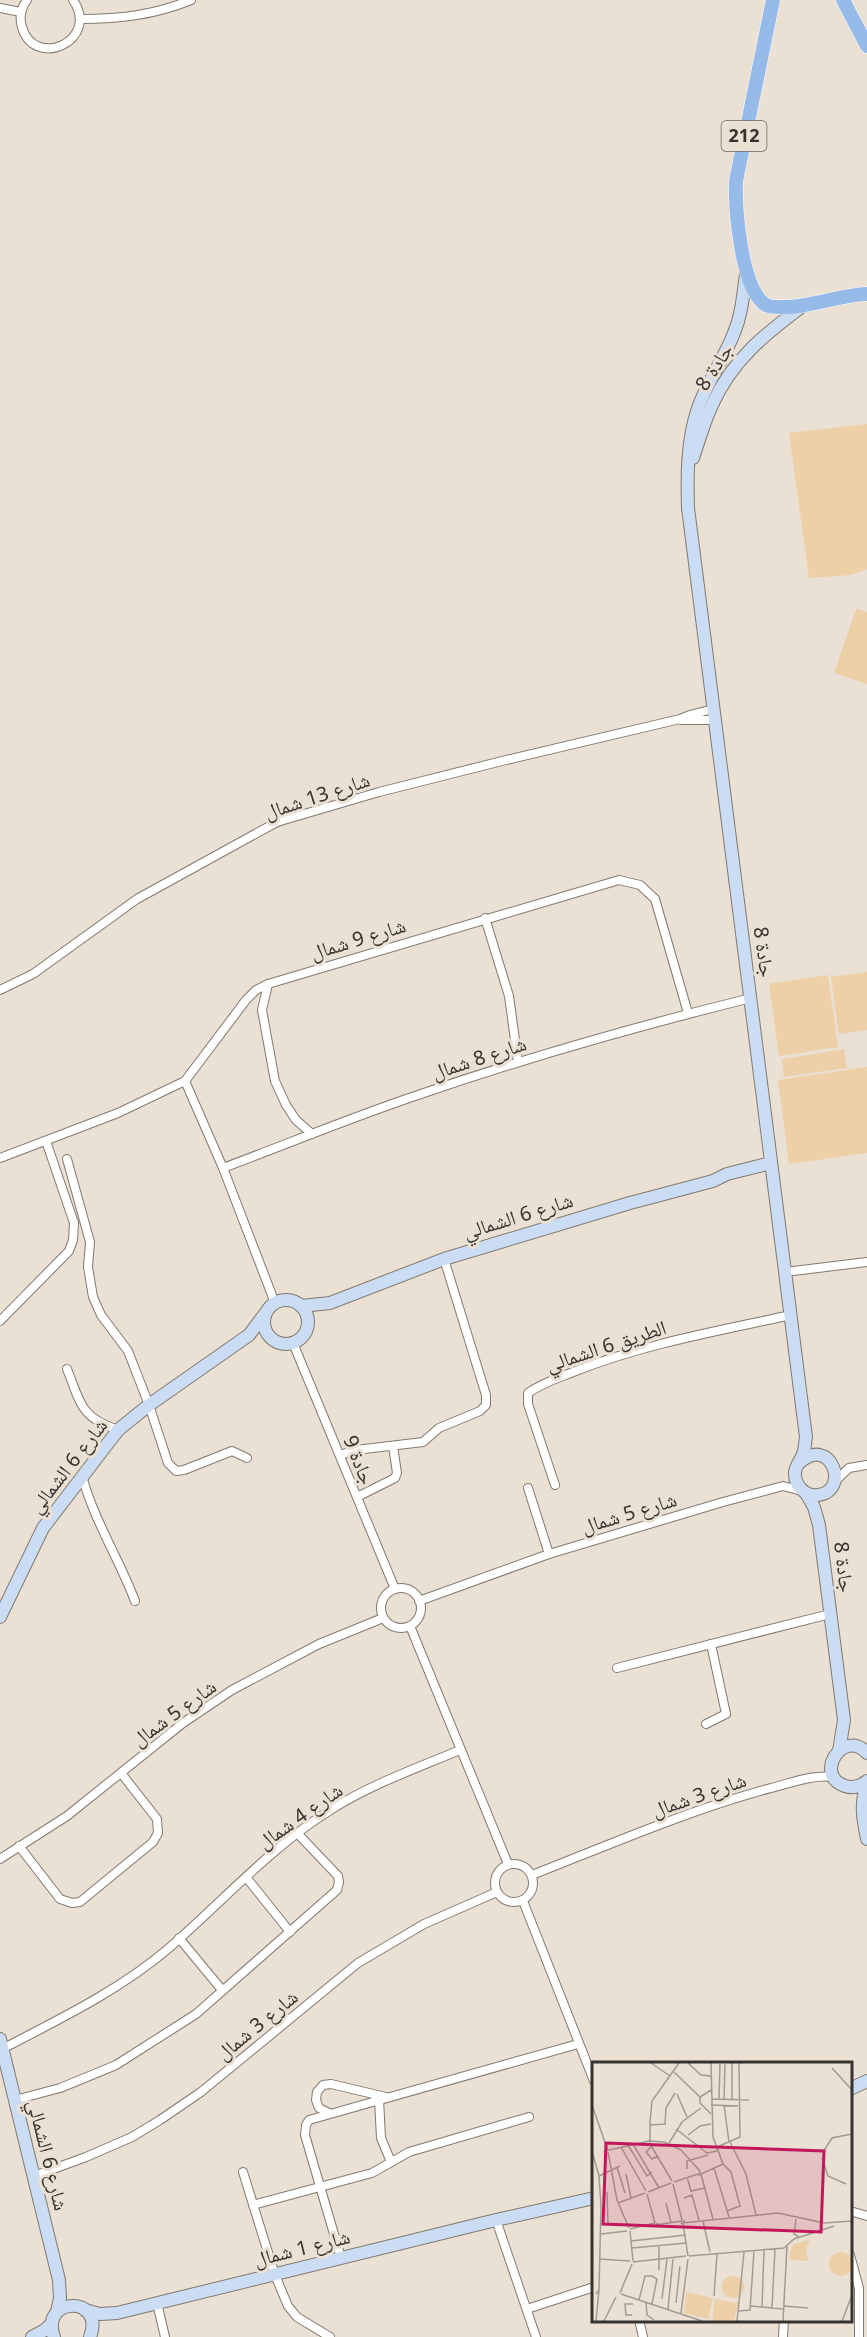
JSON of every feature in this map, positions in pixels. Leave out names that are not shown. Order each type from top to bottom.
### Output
[{"type":"main road","name":"212","points":[[773,0],[736,181],[746,274],[760,299],[767,306],[804,305],[849,295],[867,294]]},
{"type":"main road","points":[[843,0],[867,46]]},
{"type":"street","points":[[27,0],[21,12],[21,22],[26,37],[48,49],[59,47],[72,39],[78,31],[79,10],[73,0]]},
{"type":"street","points":[[80,19],[130,18],[158,12],[191,0]]},
{"type":"street","points":[[0,8],[21,12]]},
{"type":"street","name":"جادة 8","points":[[746,274],[742,311],[697,411],[689,446],[688,508],[806,1437],[804,1451],[798,1464]]},
{"type":"street","name":"جادة 8","points":[[687,473],[711,406],[723,382],[749,348],[804,305]]},
{"type":"street","name":"شارع 13 شمال","points":[[0,990],[33,974],[137,899],[277,822],[380,792],[680,719],[690,714],[713,714]]},
{"type":"street","name":"شارع 9 شمال","points":[[1,1156],[117,1113],[186,1081],[246,1000],[256,990],[268,984],[619,880],[640,885],[655,899],[688,1013]]},
{"type":"street","points":[[485,918],[509,996],[518,1062]]},
{"type":"street","points":[[268,984],[262,1011],[275,1081],[296,1120],[312,1134]]},
{"type":"street","name":"شارع 8 شمال","points":[[223,1168],[413,1097],[518,1062],[688,1013],[751,998]]},
{"type":"street","points":[[186,1081],[223,1168],[275,1303]]},
{"type":"street","points":[[0,1321],[69,1251],[73,1240],[74,1223],[46,1141]]},
{"type":"street","points":[[67,1159],[90,1242],[88,1267],[93,1297],[101,1315],[128,1351],[168,1463],[176,1471],[232,1451],[239,1452],[247,1458]]},
{"type":"street","name":"شارع 6 الشمالي","points":[[301,1306],[321,1305],[339,1300],[444,1259],[630,1203],[772,1168]]},
{"type":"street","points":[[339,1455],[356,1450],[423,1442],[439,1428],[480,1411],[486,1405],[486,1395],[444,1259]]},
{"type":"street","points":[[785,1272],[867,1262]]},
{"type":"street","points":[[288,1300],[301,1306],[308,1319],[308,1327],[300,1340],[293,1343],[277,1343],[270,1338],[265,1332],[264,1316],[275,1303],[288,1300]]},
{"type":"street","name":"شارع 6 الشمالي","points":[[308,1327],[323,1311],[339,1300]]},
{"type":"street","name":"الطريق 6 الشمالي","points":[[555,1485],[528,1404],[528,1393],[539,1385],[597,1362],[670,1341],[791,1315]]},
{"type":"street","name":"شارع 6 الشمالي","points":[[0,1617],[43,1528],[118,1430],[254,1330],[264,1316]]},
{"type":"street","name":"شارع 6 الشمالي","points":[[231,1347],[270,1338]]},
{"type":"street","name":"جادة 9","points":[[293,1343],[395,1589]]},
{"type":"street","points":[[67,1369],[81,1405],[91,1418],[118,1430]]},
{"type":"street","name":"جادة 8","points":[[806,1437],[824,1457]]},
{"type":"street","points":[[357,1497],[395,1478],[397,1470],[393,1446]]},
{"type":"street","points":[[849,1468],[833,1485],[817,1496],[783,1486],[805,1457],[824,1457],[849,1468],[867,1465]]},
{"type":"street","points":[[824,1457],[835,1472],[833,1485]]},
{"type":"street","points":[[798,1464],[796,1482],[805,1492]]},
{"type":"street","points":[[82,1476],[88,1497],[135,1601]]},
{"type":"street","name":"جادة 8","points":[[819,1525],[823,1506],[833,1485]]},
{"type":"street","name":"شارع 5 شمال","points":[[419,1601],[549,1554],[783,1486]]},
{"type":"street","points":[[528,1488],[549,1554]]},
{"type":"street","name":"جادة 8","points":[[805,1492],[814,1507],[819,1525],[844,1720],[839,1751]]},
{"type":"street","points":[[395,1589],[411,1591],[419,1601],[419,1616],[410,1626],[396,1628],[383,1618],[382,1601],[389,1592],[395,1589]]},
{"type":"street","points":[[617,1668],[830,1614]]},
{"type":"street","name":"شارع 5 شمال","points":[[0,1859],[67,1816],[183,1723],[232,1690],[319,1644],[383,1618]]},
{"type":"street","points":[[410,1626],[508,1864]]},
{"type":"street","points":[[706,1724],[726,1714],[711,1644]]},
{"type":"street","name":"جادة 8","points":[[844,1720],[866,1751]]},
{"type":"street","points":[[866,1751],[849,1746],[839,1751],[832,1762],[838,1781],[853,1797],[861,1813],[867,1839]]},
{"type":"street","name":"شارع 4 شمال","points":[[1,2044],[75,2011],[136,1973],[179,1938],[246,1877],[332,1809],[390,1779],[460,1750]]},
{"type":"street","name":"شارع 3 شمال","points":[[811,1778],[832,1762]]},
{"type":"street","points":[[19,1846],[60,1899],[72,1904],[80,1902],[153,1842],[158,1833],[157,1819],[121,1773]]},
{"type":"street","name":"شارع 3 شمال","points":[[532,1875],[744,1795],[811,1778],[838,1781]]},
{"type":"street","points":[[838,1781],[856,1787],[867,1782]]},
{"type":"street","points":[[861,1813],[862,1796],[867,1782]]},
{"type":"street","points":[[15,2100],[60,2088],[116,2065],[196,2014],[337,1890],[338,1876],[298,1834]]},
{"type":"street","points":[[508,1864],[518,1864],[532,1875],[534,1885],[530,1894],[523,1901],[513,1903],[503,1899],[497,1892],[495,1881],[499,1871],[508,1864]]},
{"type":"street","points":[[246,1877],[290,1932]]},
{"type":"street","name":"شارع 3 شمال","points":[[34,2176],[132,2137],[160,2120],[201,2092],[358,1963],[424,1924],[497,1892]]},
{"type":"street","points":[[523,1901],[592,2076]]},
{"type":"street","points":[[179,1938],[222,1990]]},
{"type":"street","name":"شارع 6 الشمالي","points":[[1,2044],[59,2280],[60,2298],[54,2318],[54,2337]]},
{"type":"street","points":[[341,2258],[305,2135],[309,2120],[578,2044]]},
{"type":"street","points":[[852,2088],[867,2081]]},
{"type":"street","points":[[329,2113],[319,2108],[316,2100],[317,2092],[323,2085],[331,2084],[383,2098]]},
{"type":"street","points":[[383,2098],[381,2138],[391,2162]]},
{"type":"street","points":[[253,2205],[372,2172],[409,2152],[529,2117]]},
{"type":"street","points":[[243,2172],[275,2275],[290,2310],[330,2337]]},
{"type":"street","name":"شارع 1 شمال","points":[[82,2308],[95,2313],[117,2313],[592,2198]]},
{"type":"street","points":[[852,2212],[867,2216]]},
{"type":"street","points":[[496,2220],[536,2337]]},
{"type":"street","points":[[854,2279],[860,2312],[859,2337]]},
{"type":"street","name":"شارع 6 الشمالي","points":[[59,2280],[93,2320],[92,2332]]},
{"type":"street","points":[[527,2309],[592,2288]]},
{"type":"street","points":[[157,2303],[165,2337]]},
{"type":"street","points":[[32,2337],[45,2330],[54,2318],[71,2306],[82,2308]]},
{"type":"street","name":"شارع 1 شمال","points":[[92,2332],[117,2313]]},
{"type":"street","points":[[639,2322],[643,2337]]},
{"type":"street","points":[[783,2337],[784,2322]]},
{"type":"shaded area","points":[[867,424],[867,569],[851,575],[809,578],[789,433]]},
{"type":"shaded area","points":[[856,609],[867,612],[867,684],[834,673]]},
{"type":"shaded area","points":[[867,972],[867,1030],[839,1034],[831,977]]},
{"type":"shaded area","points":[[828,975],[838,1047],[779,1056],[769,984]]},
{"type":"shaded area","points":[[844,1049],[847,1068],[784,1077],[782,1059]]},
{"type":"shaded area","points":[[867,1067],[867,1153],[789,1164],[778,1080]]}]
